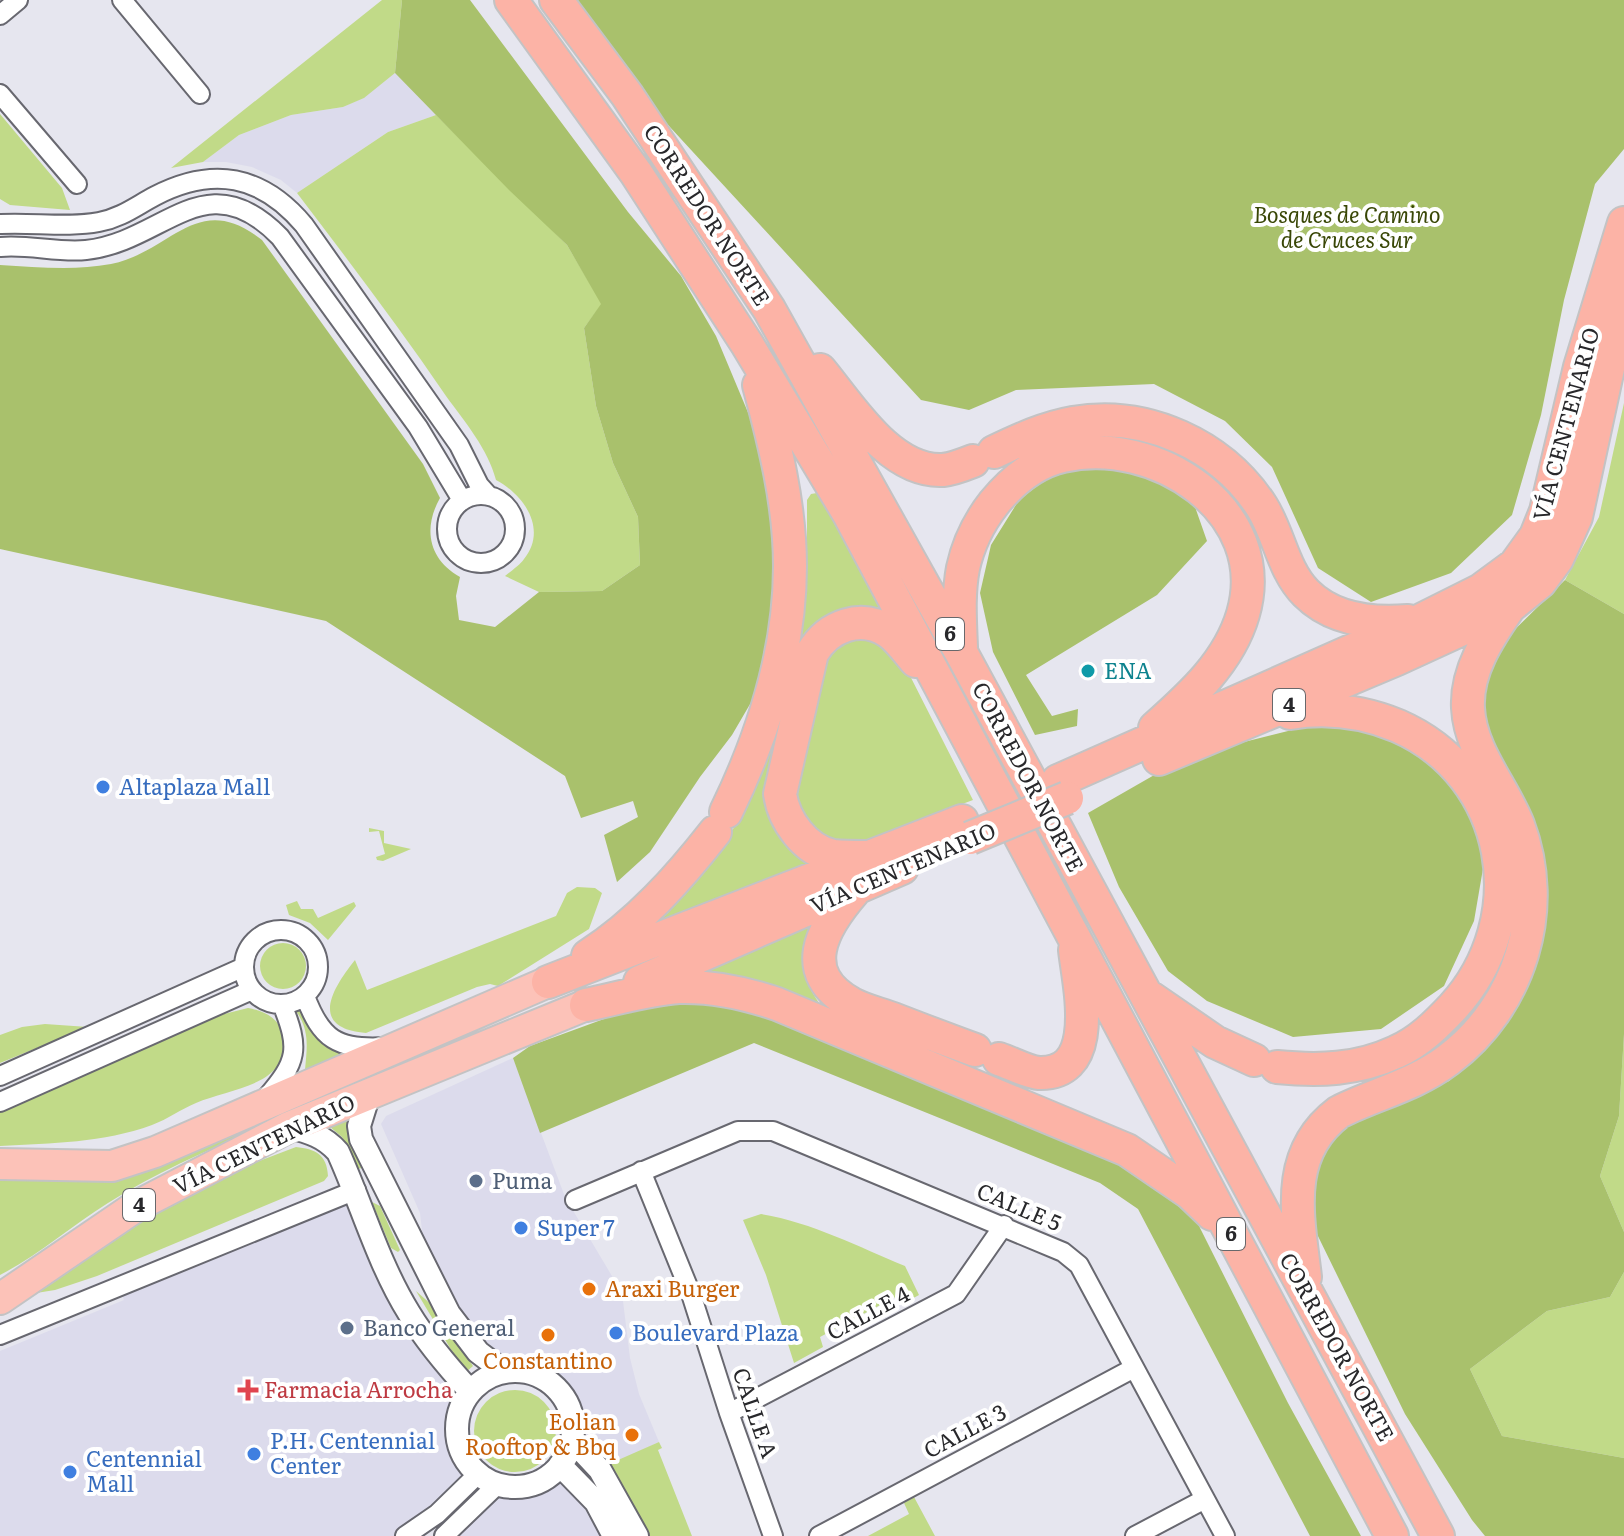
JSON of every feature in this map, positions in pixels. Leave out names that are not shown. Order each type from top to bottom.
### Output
[{"type":"highway","name":"CORREDOR NORTE","points":[[511,0],[636,173],[747,344],[849,514],[1392,1536]]},
{"type":"highway","name":"CORREDOR NORTE","points":[[556,0],[627,95],[769,309],[962,654],[1437,1529]]},
{"type":"highway","name":"VÍA CENTENARIO","points":[[1062,789],[1133,747],[1419,621],[1498,580],[1525,553],[1536,536],[1553,488],[1580,367],[1624,223]]},
{"type":"highway","name":"VÍA CENTENARIO","points":[[0,1299],[135,1207],[289,1127],[586,1005],[858,887],[966,830],[1062,789],[1252,720],[1508,608],[1550,570],[1566,544],[1576,517],[1624,294]]},
{"type":"highway","points":[[769,309],[877,439],[910,465],[943,470],[1042,432],[1089,420],[1127,422],[1178,436],[1207,450],[1250,490],[1273,525],[1288,567],[1298,583],[1322,606],[1369,622],[1419,621]]},
{"type":"highway","points":[[548,982],[594,952],[637,916],[683,872],[720,822],[745,772],[778,670],[790,566],[786,511],[775,445],[747,344]]},
{"type":"highway","points":[[962,654],[959,611],[963,568],[977,529],[1002,494],[1032,469],[1064,456],[1107,452],[1146,459],[1165,467],[1214,501],[1233,526],[1245,558],[1245,601],[1229,646],[1208,677],[1133,747]]},
{"type":"highway","points":[[1306,1292],[1297,1200],[1298,1178],[1309,1144],[1339,1112],[1429,1073],[1463,1048],[1501,1002],[1521,958],[1530,910],[1525,847],[1518,824],[1475,738],[1468,710],[1468,693],[1480,654],[1508,608]]},
{"type":"highway","points":[[873,857],[831,855],[816,848],[799,834],[783,809],[780,794],[812,653],[819,641],[830,632],[853,623],[870,624],[890,633],[943,689]]},
{"type":"highway","points":[[1145,993],[1215,1042],[1265,1064],[1329,1070],[1373,1061],[1410,1044],[1432,1029],[1462,997],[1487,955],[1499,910],[1500,862],[1488,816],[1478,793],[1464,773],[1425,740],[1387,722],[1346,712],[1299,712],[1252,720]]},
{"type":"highway","name":"VÍA CENTENARIO","points":[[0,1164],[112,1166],[155,1152],[548,982],[873,857],[966,830]]},
{"type":"highway","points":[[858,887],[832,916],[819,947],[820,970],[830,986],[852,1004],[1038,1073],[1057,1071],[1072,1059],[1081,1041],[1083,1019],[1072,931]]},
{"type":"highway","points":[[586,1005],[676,987],[715,988],[748,994],[777,1004],[1127,1150],[1190,1193],[1227,1228]]},
{"type":"highway","points":[[0,1173],[112,1166]]},
{"type":"highway","points":[[0,1286],[50,1266]]},
{"type":"street","points":[[0,15],[18,0]]},
{"type":"street","points":[[122,0],[200,94]]},
{"type":"street","points":[[0,94],[77,184]]},
{"type":"street","points":[[0,224],[100,222],[123,216],[180,183],[207,178],[236,179],[266,190],[287,204],[371,320],[459,445],[479,485],[488,495],[507,506],[516,527],[510,548],[493,562],[470,563],[453,550],[448,540],[448,518],[462,500],[470,496],[488,495]]},
{"type":"street","points":[[0,247],[84,251],[142,233],[188,208],[211,203],[237,207],[263,220],[280,237],[418,427],[462,500]]},
{"type":"street","points":[[351,335],[371,320]]},
{"type":"street","points":[[284,930],[307,940],[318,962],[318,975],[305,996],[282,1004],[260,998],[246,979],[244,967],[249,949],[263,935],[284,930]]},
{"type":"street","points":[[0,1076],[244,967]]},
{"type":"street","points":[[0,1102],[252,990]]},
{"type":"street","points":[[305,996],[317,1024],[333,1040],[355,1046],[400,1046]]},
{"type":"street","points":[[258,1108],[284,1075],[295,1048],[293,1030],[282,1004]]},
{"type":"street","points":[[369,1094],[359,1126],[361,1139],[433,1284],[464,1336],[478,1352],[503,1371]]},
{"type":"street","points":[[289,1127],[314,1134],[329,1142],[338,1152],[408,1312],[470,1391]]},
{"type":"street","name":"CALLE 5","points":[[641,1171],[738,1131],[773,1131],[1063,1252],[1079,1265],[1225,1536]]},
{"type":"street","points":[[575,1200],[641,1171]]},
{"type":"street","name":"CALLE A","points":[[641,1171],[691,1294],[773,1536]]},
{"type":"street","points":[[0,1335],[356,1190],[369,1191],[403,1224]]},
{"type":"street","name":"CALLE 4","points":[[729,1413],[956,1294],[1004,1225]]},
{"type":"street","points":[[384,1262],[403,1262],[433,1284]]},
{"type":"street","name":"CALLE 3","points":[[819,1536],[1134,1368]]},
{"type":"street","points":[[522,1370],[540,1376],[557,1388],[566,1400],[573,1419],[572,1440],[560,1465],[549,1476],[533,1484],[515,1487],[488,1479],[466,1460],[459,1445],[457,1426],[461,1408],[470,1391],[485,1379],[503,1371],[522,1370]]},
{"type":"street","points":[[572,1440],[600,1470],[637,1536]]},
{"type":"street","points":[[560,1465],[596,1502],[614,1536]]},
{"type":"street","points":[[405,1536],[488,1479]]},
{"type":"street","points":[[444,1536],[488,1479]]},
{"type":"street","points":[[1135,1536],[1205,1499]]},
{"type":"shaded area","points":[[395,73],[436,115],[388,132],[297,193],[281,180],[252,167],[203,162],[239,135],[291,115],[343,107],[363,98]]},
{"type":"shaded area","points":[[513,1058],[565,1197],[622,1293],[630,1358],[639,1394],[659,1442],[600,1470],[573,1430],[566,1401],[557,1388],[540,1376],[522,1370],[503,1371],[478,1352],[423,1239],[420,1213],[381,1124],[386,1116]]},
{"type":"shaded area","points":[[356,1190],[384,1262],[470,1391],[461,1408],[457,1427],[459,1445],[478,1474],[405,1536],[0,1536],[0,1351],[124,1300],[119,1286]]},
{"type":"shaded area","points":[[560,1465],[606,1536],[444,1536],[498,1484],[515,1487],[533,1484],[549,1476]]},
{"type":"green space","points":[[382,0],[402,0],[395,73],[364,98],[343,107],[291,115],[239,135],[203,162],[171,168]]},
{"type":"green space","points":[[402,0],[470,0],[628,212],[681,276],[716,336],[757,434],[777,538],[776,593],[760,687],[732,735],[650,852],[617,882],[604,835],[638,817],[633,801],[581,818],[565,776],[326,621],[0,549],[0,265],[69,268],[111,264],[151,248],[185,228],[202,222],[220,221],[239,226],[262,240],[423,464],[440,498],[431,520],[435,552],[449,570],[460,577],[456,596],[459,620],[495,627],[539,592],[602,591],[640,565],[638,517],[613,463],[596,406],[584,328],[601,304],[567,245],[395,73]]},
{"type":"green space","name":"Bosques de Camino de Cruces Sur","points":[[570,0],[1624,0],[1624,149],[1595,184],[1564,300],[1541,415],[1512,515],[1451,573],[1371,602],[1318,568],[1272,467],[1225,421],[1154,384],[1016,390],[969,410],[921,400],[635,89]]},
{"type":"green space","points":[[0,114],[62,188],[70,210],[10,205],[0,199]]},
{"type":"green space","points":[[436,115],[567,245],[602,304],[584,328],[596,406],[613,463],[638,517],[640,565],[602,591],[539,592],[505,576],[531,548],[534,536],[530,514],[516,494],[496,480],[482,447],[468,426],[297,193],[388,132]]},
{"type":"green space","points":[[1624,403],[1624,614],[1565,580],[1599,517]]},
{"type":"green space","points":[[1095,461],[1167,478],[1194,504],[1207,541],[1157,595],[1026,675],[1052,716],[1078,709],[1077,726],[1035,735],[993,652],[980,593],[991,545],[1019,500],[1058,470]]},
{"type":"green space","points":[[817,493],[884,607],[849,610],[830,618],[772,785],[828,861],[634,937],[724,843],[744,812],[776,736],[795,661],[807,579],[807,500],[811,494]]},
{"type":"green space","points":[[1565,580],[1624,614],[1624,1034],[1619,1116],[1600,1176],[1624,1232],[1624,1272],[1610,1297],[1547,1311],[1470,1369],[1502,1436],[1624,1458],[1624,1536],[1485,1536],[1405,1414],[1315,1230],[1313,1173],[1332,1133],[1449,1081],[1496,1036],[1526,980],[1546,915],[1541,860],[1497,756],[1482,711],[1481,677],[1494,650]]},
{"type":"green space","points":[[877,636],[903,662],[973,800],[852,845],[824,844],[791,801],[815,669],[837,638]]},
{"type":"green space","points":[[1308,726],[1354,728],[1399,742],[1442,770],[1470,799],[1485,857],[1474,921],[1444,986],[1381,1029],[1293,1037],[1207,1001],[1168,971],[1119,887],[1088,813],[1163,770],[1240,743]]},
{"type":"green space","points":[[369,828],[384,831],[384,843],[411,849],[383,861],[377,860],[376,857],[385,854],[379,831],[369,832]]},
{"type":"green space","points":[[577,887],[595,888],[602,893],[589,929],[498,986],[477,987],[366,1033],[348,1030],[331,1016],[333,995],[355,960],[367,990],[556,916],[567,893]]},
{"type":"green space","points":[[297,901],[301,909],[313,909],[318,918],[354,902],[356,906],[328,940],[310,923],[289,915],[286,905]]},
{"type":"green space","points":[[816,915],[803,953],[803,964],[810,987],[825,1011],[685,974]]},
{"type":"green space","points":[[283,943],[299,950],[306,966],[299,982],[283,989],[267,982],[260,966],[267,950]]},
{"type":"green space","points":[[698,998],[744,1005],[1114,1161],[1157,1188],[1197,1222],[1288,1403],[1361,1536],[1310,1536],[1138,1209],[1100,1183],[754,1043],[540,1133],[513,1058],[530,1046],[634,1008]]},
{"type":"green space","points":[[248,1008],[270,1016],[279,1024],[283,1036],[283,1053],[278,1065],[256,1083],[196,1103],[158,1123],[134,1131],[77,1141],[0,1146],[0,1109],[220,1015]]},
{"type":"green space","points":[[302,1009],[307,1024],[317,1037],[329,1048],[344,1055],[305,1070],[306,1032],[296,1011]]},
{"type":"green space","points":[[45,1024],[88,1027],[0,1063],[0,1035],[22,1027]]},
{"type":"green space","points":[[1624,1034],[1624,1232],[1600,1176],[1619,1116]]},
{"type":"green space","points":[[355,1118],[368,1166],[358,1169],[342,1137],[330,1127]]},
{"type":"green space","points":[[254,1123],[257,1129],[126,1192],[0,1275],[0,1178]]},
{"type":"green space","points":[[296,1147],[319,1154],[327,1169],[328,1176],[324,1181],[97,1276],[55,1290],[30,1294],[181,1191]]},
{"type":"green space","points":[[372,1202],[380,1206],[400,1250],[398,1252],[391,1248]]},
{"type":"green space","points":[[761,1214],[816,1229],[905,1266],[919,1295],[910,1300],[905,1292],[820,1337],[823,1347],[794,1363],[766,1275],[743,1220]]},
{"type":"green space","points":[[1624,1272],[1624,1458],[1502,1436],[1470,1369],[1547,1311],[1610,1297]]},
{"type":"green space","points":[[416,1291],[433,1306],[473,1366],[465,1373]]},
{"type":"green space","points":[[515,1390],[531,1393],[544,1402],[553,1415],[556,1431],[553,1447],[544,1460],[531,1469],[515,1472],[499,1469],[486,1460],[477,1447],[474,1431],[477,1415],[486,1402],[499,1393]]},
{"type":"green space","points":[[659,1442],[662,1448],[658,1450],[692,1536],[650,1536],[609,1464]]},
{"type":"green space","points":[[914,1497],[935,1536],[868,1536],[909,1514],[904,1503]]},
{"type":"place","name":"ENA","points":[[1088,671]]},
{"type":"place","name":"Altaplaza Mall","points":[[103,787]]},
{"type":"place","name":"Puma","points":[[476,1181]]},
{"type":"place","name":"Super 7","points":[[521,1228]]},
{"type":"place","name":"Araxi Burger","points":[[589,1289]]},
{"type":"place","name":"Banco General","points":[[347,1328]]},
{"type":"place","name":"Boulevard Plaza","points":[[616,1333]]},
{"type":"place","name":"Constantino","points":[[548,1335]]},
{"type":"place","name":"Farmacia Arrocha","points":[[248,1390]]},
{"type":"place","name":"Eolian Rooftop & Bbq","points":[[632,1435]]},
{"type":"place","name":"P.H. Centennial Center","points":[[254,1454]]},
{"type":"place","name":"Centennial Mall","points":[[70,1472]]}]
